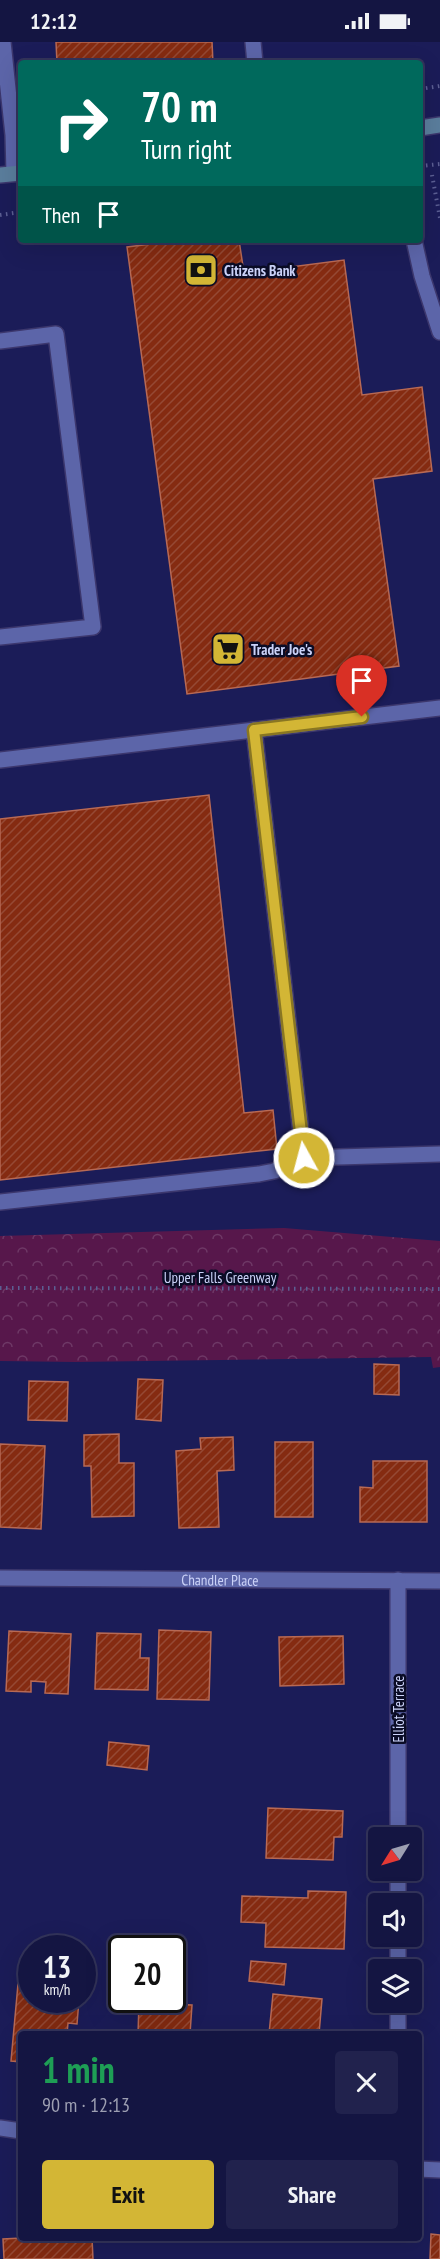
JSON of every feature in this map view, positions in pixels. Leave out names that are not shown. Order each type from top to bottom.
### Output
[{"type":"main road","points":[[423,128],[440,125]]},
{"type":"street","points":[[3,42],[13,135],[12,174]]},
{"type":"street","points":[[253,42],[255,60]]},
{"type":"street","points":[[415,243],[422,276],[440,332]]},
{"type":"street","points":[[0,341],[56,334],[93,627],[0,637]]},
{"type":"street","points":[[0,760],[440,708]]},
{"type":"street","points":[[254,730],[304,1158]]},
{"type":"street","points":[[0,1202],[259,1174],[274,1171],[304,1158],[440,1154]]},
{"type":"street","name":"Chandler Place","points":[[0,1578],[440,1581]]},
{"type":"street","name":"Elliot Terrace","points":[[398,1580],[398,1827]]},
{"type":"street","points":[[398,2013],[398,2031]]},
{"type":"street","points":[[0,2128],[18,2131]]},
{"type":"street","points":[[422,2169],[440,2170]]},
{"type":"path","points":[[423,88],[440,86]]},
{"type":"path","points":[[423,166],[440,164]]},
{"type":"path","points":[[432,175],[440,218]]},
{"type":"path","points":[[0,215],[18,212]]},
{"type":"path","name":"Upper Falls Greenway","points":[[0,1288],[440,1289]]},
{"type":"green space","points":[[284,1228],[440,1241],[440,1367],[433,1368],[431,1357],[0,1361],[0,1236]]},
{"type":"building","points":[[56,42],[212,42],[213,60],[57,60]]},
{"type":"building","points":[[160,243],[239,243],[244,273],[344,260],[362,395],[422,387],[432,471],[373,479],[399,666],[187,694],[127,247]]},
{"type":"building","points":[[209,795],[244,1113],[273,1110],[277,1149],[0,1180],[0,819]]},
{"type":"building","points":[[374,1364],[399,1365],[399,1395],[374,1394]]},
{"type":"building","points":[[138,1379],[163,1380],[161,1421],[136,1419]]},
{"type":"building","points":[[29,1381],[68,1382],[67,1421],[28,1420]]},
{"type":"building","points":[[119,1434],[119,1463],[134,1463],[134,1516],[92,1517],[91,1466],[84,1466],[84,1435]]},
{"type":"building","points":[[233,1437],[234,1470],[217,1471],[219,1527],[179,1528],[176,1451],[201,1449],[200,1438]]},
{"type":"building","points":[[275,1442],[313,1442],[313,1517],[275,1517]]},
{"type":"building","points":[[0,1444],[45,1446],[41,1529],[0,1527]]},
{"type":"building","points":[[373,1461],[427,1461],[427,1522],[360,1522],[360,1487],[373,1488]]},
{"type":"building","points":[[159,1630],[211,1632],[209,1700],[157,1699]]},
{"type":"building","points":[[9,1631],[71,1634],[68,1694],[45,1693],[46,1682],[31,1681],[31,1692],[6,1691]]},
{"type":"building","points":[[97,1633],[141,1634],[140,1658],[149,1658],[148,1690],[95,1689]]},
{"type":"building","points":[[343,1636],[344,1684],[280,1686],[279,1637]]},
{"type":"building","points":[[109,1742],[149,1746],[147,1770],[107,1765]]},
{"type":"building","points":[[268,1808],[343,1811],[342,1837],[334,1837],[333,1860],[266,1858]]},
{"type":"building","points":[[308,1891],[346,1892],[344,1949],[265,1947],[266,1923],[241,1922],[242,1896],[308,1898]]},
{"type":"building","points":[[251,1961],[286,1964],[284,1985],[249,1981]]},
{"type":"building","points":[[18,1984],[18,2013],[78,2013],[77,2024],[68,2023],[67,2031],[18,2031],[18,2062],[11,2061]]},
{"type":"building","points":[[273,1994],[322,1999],[319,2031],[269,2031]]},
{"type":"building","points":[[186,2005],[192,2005],[190,2031],[138,2031],[139,2013],[186,2013]]},
{"type":"building","points":[[431,2234],[440,2235],[440,2259],[430,2259]]},
{"type":"building","points":[[3,2239],[92,2241],[93,2259],[4,2259]]},
{"type":"place","name":"Citizens Bank","points":[[201,270]]},
{"type":"place","name":"Trader Joe's","points":[[228,649]]},
{"type":"route","points":[[304,1158],[254,730],[362,717]]}]
